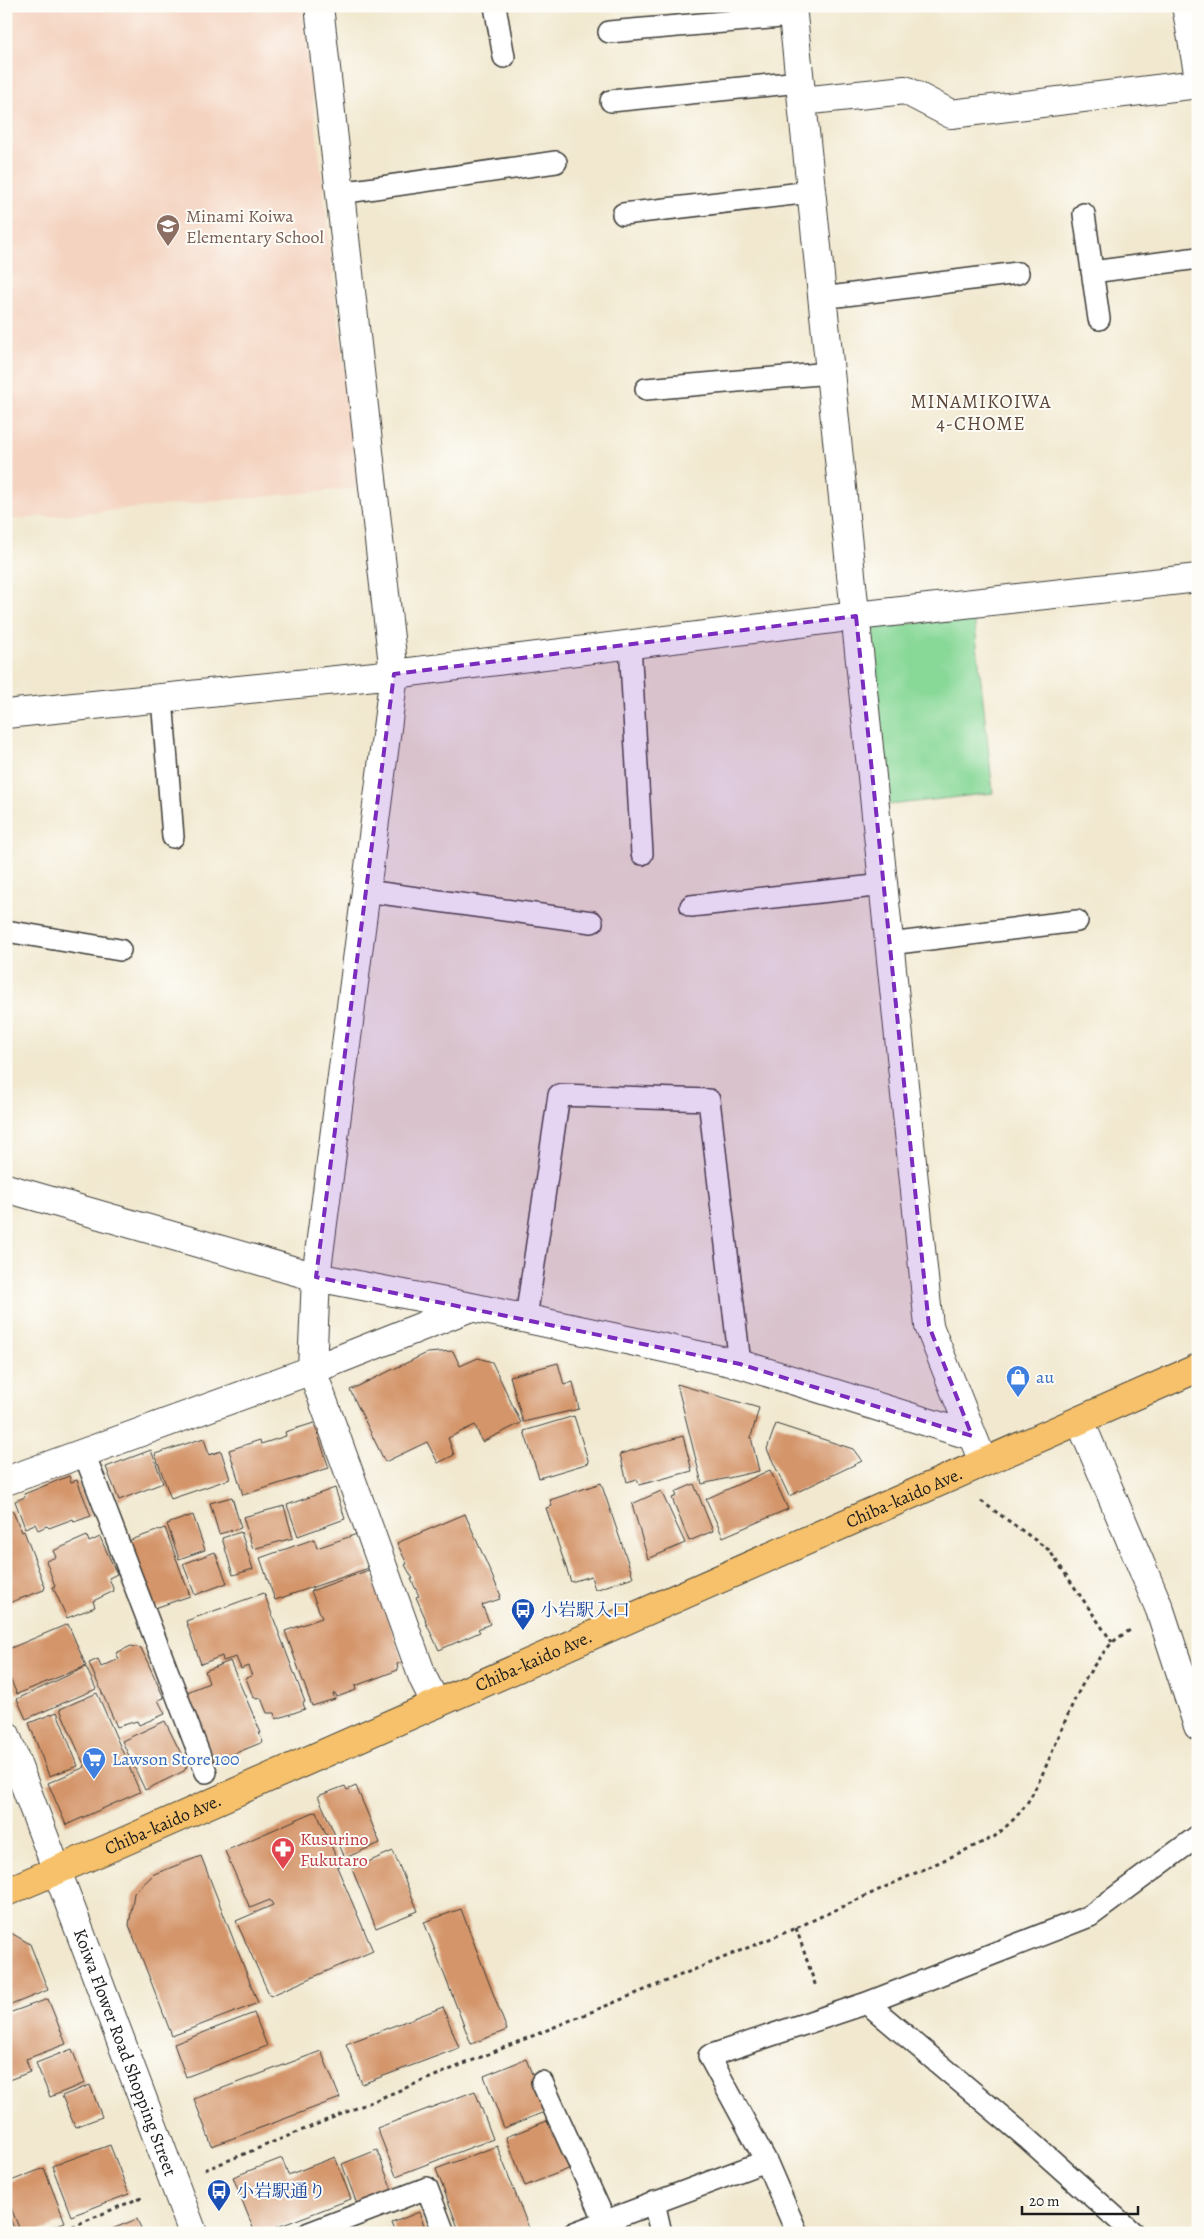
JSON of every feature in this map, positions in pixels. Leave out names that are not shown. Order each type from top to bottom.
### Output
[{"type":"highway","name":"Chiba-kaido Ave.","points":[[6,1892],[1198,1368]]},
{"type":"street","points":[[319,6],[394,674],[316,1278],[312,1370],[423,1678],[436,1704]]},
{"type":"street","points":[[1186,6],[1198,72]]},
{"type":"street","points":[[792,11],[929,1326],[982,1462]]},
{"type":"street","points":[[801,92],[905,90],[951,114],[1198,84]]},
{"type":"street","points":[[6,714],[394,674],[856,616],[1198,578]]},
{"type":"street","points":[[6,1188],[316,1278],[526,1318],[740,1364],[972,1436]]},
{"type":"street","points":[[6,1481],[312,1370],[471,1307]]},
{"type":"street","points":[[1080,1421],[1160,1610],[1198,1726]]},
{"type":"street","name":"Koiwa Flower Road Shopping Street","points":[[6,1735],[193,2233]]},
{"type":"lane","points":[[496,6],[504,57]]},
{"type":"lane","points":[[609,32],[792,11]]},
{"type":"lane","points":[[611,101],[801,92]]},
{"type":"lane","points":[[340,193],[556,162]]},
{"type":"lane","points":[[623,214],[811,192]]},
{"type":"lane","points":[[1084,214],[1099,319]]},
{"type":"lane","points":[[1092,272],[1198,258]]},
{"type":"lane","points":[[822,298],[1018,272]]},
{"type":"lane","points":[[646,389],[830,373]]},
{"type":"lane","points":[[630,644],[642,854]]},
{"type":"lane","points":[[162,698],[173,837]]},
{"type":"lane","points":[[691,906],[884,885]]},
{"type":"lane","points":[[366,891],[592,922]]},
{"type":"lane","points":[[889,944],[1077,921]]},
{"type":"lane","points":[[6,931],[120,950]]},
{"type":"lane","points":[[526,1318],[559,1095],[709,1100],[740,1364]]},
{"type":"lane","points":[[84,1453],[206,1772]]},
{"type":"lane","points":[[797,2233],[766,2161],[709,2056],[867,2003],[1090,1916],[1198,1836]]},
{"type":"lane","points":[[867,2003],[1027,2138],[1133,2233]]},
{"type":"lane","points":[[542,2082],[605,2221]]},
{"type":"lane","points":[[574,2233],[766,2161]]},
{"type":"lane","points":[[309,2233],[427,2188],[444,2233]]},
{"type":"lane","points":[[654,2202],[661,2233]]},
{"type":"path","points":[[981,1502],[1049,1550],[1112,1642]]},
{"type":"path","points":[[174,2183],[796,1928],[994,1838],[1008,1826],[1030,1799],[1066,1720],[1092,1669],[1112,1642],[1160,1610]]},
{"type":"path","points":[[796,1928],[827,2017]]},
{"type":"path","points":[[57,2233],[142,2197]]},
{"type":"highlighted area","points":[[856,616],[929,1326],[972,1436],[740,1364],[316,1277],[394,674]]},
{"type":"shaded area","name":"Minami Koiwa Elementary School","points":[[6,6],[302,6],[358,488],[6,520]]},
{"type":"green space","points":[[974,617],[993,793],[889,805],[869,628]]},
{"type":"building","points":[[453,1351],[460,1366],[478,1358],[492,1362],[521,1423],[482,1442],[475,1425],[448,1438],[454,1455],[438,1463],[427,1442],[385,1462],[350,1390],[427,1353]]},
{"type":"building","points":[[558,1363],[564,1385],[573,1382],[579,1409],[523,1422],[510,1376]]},
{"type":"building","points":[[677,1384],[759,1408],[751,1437],[759,1471],[702,1484]]},
{"type":"building","points":[[574,1416],[589,1463],[539,1478],[524,1431]]},
{"type":"building","points":[[314,1423],[329,1468],[243,1495],[229,1450],[260,1440],[261,1444],[286,1436],[285,1432]]},
{"type":"building","points":[[776,1424],[853,1449],[862,1461],[789,1496],[767,1449]]},
{"type":"building","points":[[683,1436],[692,1471],[639,1485],[637,1479],[627,1482],[620,1454]]},
{"type":"building","points":[[204,1438],[209,1455],[221,1451],[230,1479],[171,1499],[155,1454]]},
{"type":"building","points":[[151,1450],[163,1483],[119,1500],[106,1467]]},
{"type":"building","points":[[770,1470],[788,1509],[723,1537],[706,1499]]},
{"type":"building","points":[[69,1476],[71,1482],[77,1480],[91,1516],[74,1522],[73,1519],[38,1530],[35,1524],[25,1528],[15,1501],[25,1497],[24,1494]]},
{"type":"building","points":[[601,1483],[633,1577],[595,1590],[591,1576],[571,1582],[546,1508],[552,1506],[550,1500]]},
{"type":"building","points":[[694,1484],[713,1531],[689,1541],[672,1498],[677,1496],[675,1492]]},
{"type":"building","points":[[335,1488],[345,1519],[298,1536],[287,1505]]},
{"type":"building","points":[[661,1491],[685,1543],[648,1559],[632,1504]]},
{"type":"building","points":[[232,1497],[241,1528],[219,1534],[210,1503]]},
{"type":"building","points":[[284,1506],[293,1538],[253,1549],[243,1517]]},
{"type":"building","points":[[12,1510],[22,1532],[24,1531],[45,1587],[44,1590],[6,1604],[6,1512]]},
{"type":"building","points":[[465,1514],[501,1596],[499,1597],[500,1599],[482,1605],[490,1624],[478,1629],[480,1632],[439,1650],[425,1621],[416,1597],[419,1596],[411,1579],[413,1579],[405,1565],[407,1564],[397,1543]]},
{"type":"building","points":[[193,1515],[205,1550],[179,1559],[167,1524]]},
{"type":"building","points":[[165,1528],[190,1596],[152,1609],[128,1541]]},
{"type":"building","points":[[241,1532],[253,1569],[233,1575],[222,1538]]},
{"type":"building","points":[[357,1534],[369,1568],[275,1600],[260,1558],[314,1539],[317,1548]]},
{"type":"building","points":[[87,1536],[89,1542],[100,1537],[117,1574],[109,1578],[114,1591],[93,1601],[95,1607],[67,1618],[53,1587],[55,1586],[46,1561],[56,1557],[53,1551]]},
{"type":"building","points":[[215,1552],[227,1583],[195,1595],[183,1564]]},
{"type":"building","points":[[369,1570],[404,1662],[397,1664],[398,1670],[355,1686],[356,1690],[337,1697],[335,1693],[333,1694],[335,1699],[312,1706],[285,1631],[322,1618],[311,1591]]},
{"type":"building","points":[[264,1593],[305,1702],[303,1703],[305,1709],[276,1719],[275,1713],[267,1713],[261,1698],[253,1697],[246,1678],[252,1676],[248,1666],[241,1669],[236,1657],[223,1661],[222,1656],[201,1664],[186,1621]]},
{"type":"building","points":[[68,1624],[86,1666],[17,1694],[6,1670],[6,1650]]},
{"type":"building","points":[[131,1646],[141,1648],[164,1698],[158,1700],[165,1714],[139,1725],[137,1721],[117,1727],[89,1663],[98,1659],[101,1667],[119,1659],[116,1653]]},
{"type":"building","points":[[230,1661],[261,1733],[259,1733],[263,1742],[214,1762],[185,1693],[209,1683],[205,1671]]},
{"type":"building","points":[[86,1667],[96,1689],[26,1719],[17,1699]]},
{"type":"building","points":[[97,1693],[140,1792],[66,1825],[48,1783],[85,1767],[60,1709]]},
{"type":"building","points":[[57,1712],[78,1766],[49,1776],[29,1723]]},
{"type":"building","points":[[165,1721],[187,1766],[184,1771],[145,1790],[122,1741]]},
{"type":"building","points":[[345,1786],[347,1790],[356,1786],[380,1843],[345,1858],[318,1796]]},
{"type":"building","points":[[316,1811],[340,1866],[337,1867],[373,1951],[270,1996],[236,1921],[273,1905],[270,1900],[250,1908],[225,1851]]},
{"type":"building","points":[[393,1851],[418,1911],[376,1928],[352,1869]]},
{"type":"building","points":[[201,1856],[258,2003],[172,2036],[129,1925],[134,1893],[154,1874]]},
{"type":"building","points":[[461,1909],[507,2030],[471,2044],[424,1922]]},
{"type":"building","points":[[6,1930],[30,1944],[48,1990],[6,2007]]},
{"type":"building","points":[[48,1999],[66,2044],[26,2059],[30,2072],[6,2081],[6,2014]]},
{"type":"building","points":[[443,2007],[459,2048],[362,2084],[346,2044]]},
{"type":"building","points":[[254,2013],[267,2046],[186,2077],[174,2044]]},
{"type":"building","points":[[72,2049],[85,2083],[50,2097],[36,2063]]},
{"type":"building","points":[[321,2051],[340,2098],[212,2146],[194,2099]]},
{"type":"building","points":[[526,2059],[547,2111],[504,2128],[484,2076]]},
{"type":"building","points":[[90,2085],[102,2117],[75,2127],[62,2096]]},
{"type":"building","points":[[475,2091],[493,2139],[396,2176],[377,2128]]},
{"type":"building","points":[[552,2119],[571,2168],[525,2186],[506,2137]]},
{"type":"building","points":[[110,2145],[129,2194],[71,2216],[52,2166]]},
{"type":"building","points":[[497,2146],[530,2231],[460,2233],[436,2169]]},
{"type":"building","points":[[377,2150],[392,2190],[357,2204],[342,2164]]},
{"type":"building","points":[[335,2157],[351,2199],[262,2233],[255,2233],[233,2177],[282,2158],[288,2175]]},
{"type":"building","points":[[44,2168],[65,2222],[35,2233],[21,2233],[6,2195],[6,2183]]},
{"type":"building","points":[[6,2209],[16,2233],[6,2233]]},
{"type":"building","points":[[419,2212],[427,2233],[396,2233],[392,2223]]},
{"type":"building","points":[[137,2219],[143,2233],[102,2233]]},
{"type":"place","name":"Minami Koiwa Elementary School","points":[[168,247]]},
{"type":"place","name":"au","points":[[1018,1398]]},
{"type":"place","name":"小岩駅入口","points":[[523,1631]]},
{"type":"place","name":"Lawson Store 100","points":[[94,1780]]},
{"type":"place","name":"Kusurino Fukutaro","points":[[283,1870]]},
{"type":"place","name":"小岩駅通り","points":[[219,2212]]},
{"type":"district","name":"MINAMIKOIWA 4-CHOME","points":[[981,412]]}]
